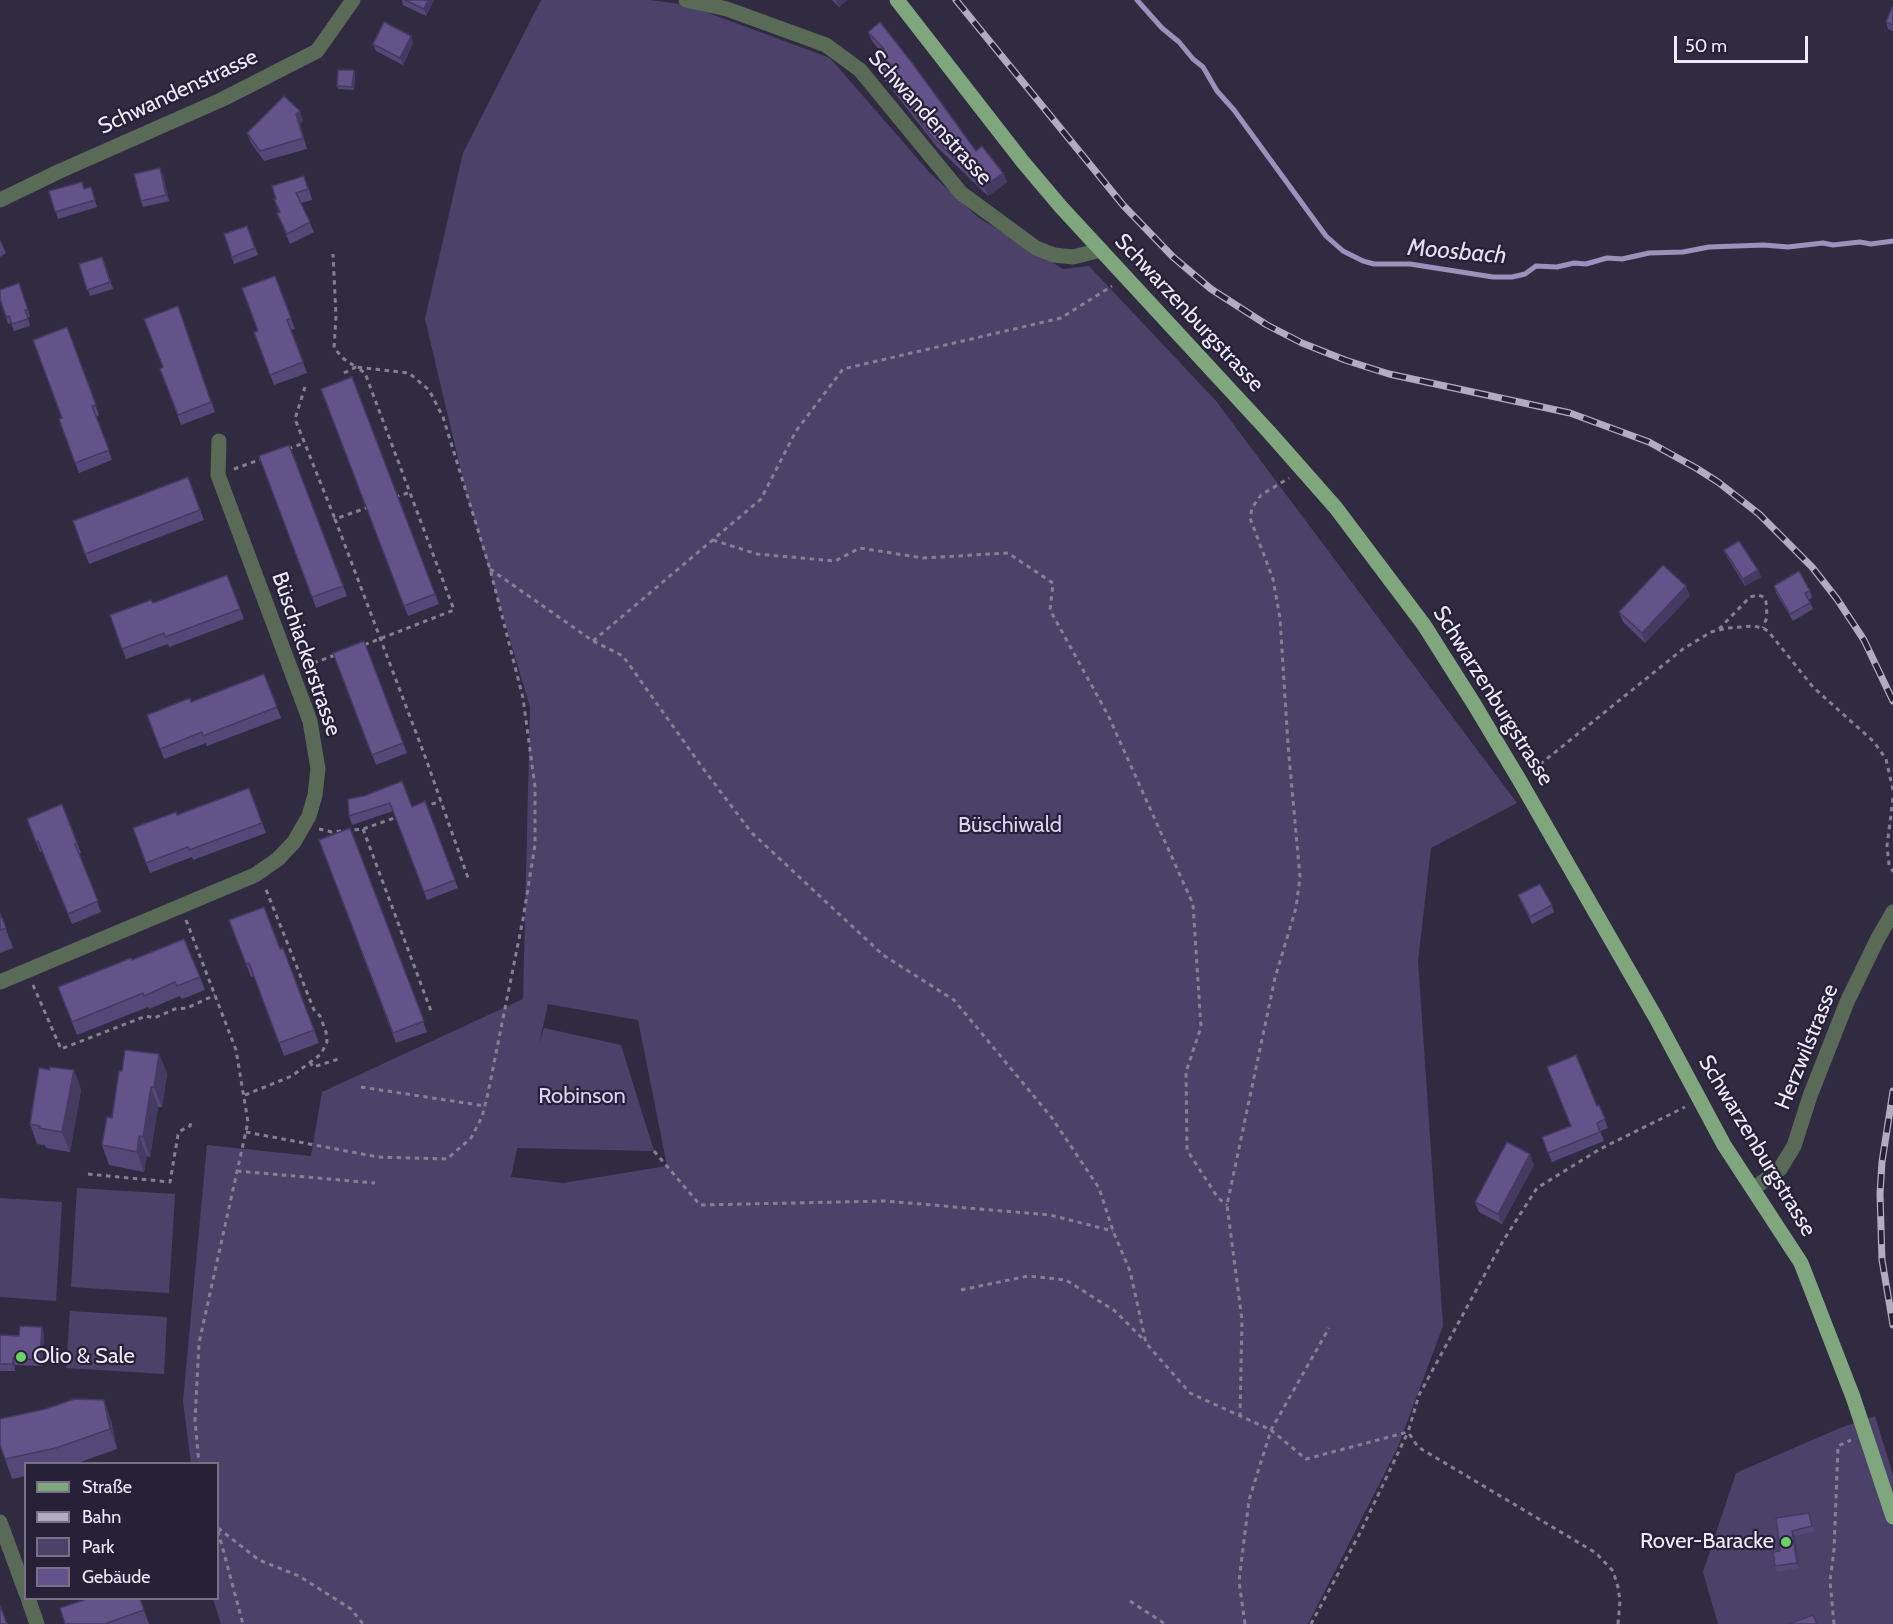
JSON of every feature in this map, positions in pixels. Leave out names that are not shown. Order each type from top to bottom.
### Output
[{"type":"main road","name":"Schwarzenburgstrasse","points":[[897,0],[1023,162],[1125,277],[1305,471],[1366,546],[1424,625],[1520,781],[1656,1018],[1724,1145],[1795,1253],[1809,1281],[1853,1397],[1893,1517]]},
{"type":"street","name":"Schwandenstrasse","points":[[0,200],[101,152],[223,99],[316,51],[353,0]]},
{"type":"street","name":"Schwandenstrasse","points":[[686,0],[728,9],[826,45],[860,70],[961,193],[1036,248],[1054,255],[1073,257],[1101,250]]},
{"type":"street","name":"Büschiackerstrasse","points":[[0,982],[255,875],[278,859],[294,843],[309,816],[315,795],[318,769],[310,721],[219,475],[219,441]]},
{"type":"street","name":"Herzwilstrasse","points":[[1754,1189],[1780,1169],[1794,1146],[1810,1096],[1847,1002],[1893,912]]},
{"type":"street","points":[[0,1522],[24,1588]]},
{"type":"street","points":[[27,1600],[37,1624]]},
{"type":"path","points":[[333,254],[336,316],[334,348],[344,359],[364,373],[454,610],[359,646]]},
{"type":"path","points":[[593,641],[761,499],[796,431],[843,369],[1061,318],[1125,277]]},
{"type":"path","points":[[246,1132],[378,1157],[447,1159],[471,1138],[478,1127],[485,1106],[523,919],[535,833],[535,787],[523,698],[490,569],[443,417],[429,390],[409,373],[356,367],[344,373]]},
{"type":"path","points":[[305,387],[295,419],[380,639],[468,878]]},
{"type":"path","points":[[283,451],[305,443]]},
{"type":"path","points":[[219,475],[272,455]]},
{"type":"path","points":[[1240,1417],[1242,1320],[1227,1205],[1275,978],[1296,908],[1300,877],[1288,745],[1280,618],[1273,579],[1250,518],[1252,508],[1260,495],[1281,481],[1305,471]]},
{"type":"path","points":[[389,500],[411,492]]},
{"type":"path","points":[[334,519],[378,504]]},
{"type":"path","points":[[713,540],[757,554],[835,561],[860,548],[923,558],[1008,553],[1053,583],[1050,610],[1108,715],[1192,904],[1202,1027],[1186,1072],[1187,1150],[1218,1198],[1227,1205]]},
{"type":"path","points":[[490,569],[593,641],[623,656],[751,832],[883,955],[954,1000],[1058,1127],[1099,1188],[1113,1231],[1130,1271],[1146,1343]]},
{"type":"path","points":[[1520,781],[1683,649],[1718,630],[1750,597],[1758,595],[1764,597],[1767,617],[1763,628]]},
{"type":"path","points":[[1718,630],[1740,626],[1763,628],[1773,636],[1813,687],[1874,742],[1886,759],[1893,790]]},
{"type":"path","points":[[292,671],[338,654]]},
{"type":"path","points":[[1893,798],[1887,846],[1889,864],[1893,872]]},
{"type":"path","points":[[419,809],[441,801]]},
{"type":"path","points":[[318,828],[332,832],[363,830],[408,813]]},
{"type":"path","points":[[363,830],[431,1011]]},
{"type":"path","points":[[245,1095],[292,1076],[321,1054],[326,1047],[326,1032],[320,1016],[314,1010],[265,885]]},
{"type":"path","points":[[186,920],[236,1050],[248,1122],[199,1343],[195,1420],[200,1462]]},
{"type":"path","points":[[32,982],[61,1049],[146,1016],[154,1018],[175,1009],[187,1008],[215,995]]},
{"type":"path","points":[[310,1062],[313,1067],[342,1058]]},
{"type":"path","points":[[361,1088],[485,1106]]},
{"type":"path","points":[[1311,1624],[1360,1533],[1408,1432],[1419,1395],[1503,1241],[1537,1188],[1600,1149],[1700,1099]]},
{"type":"path","points":[[88,1174],[170,1182],[178,1135],[180,1131],[190,1126],[192,1119]]},
{"type":"path","points":[[654,1151],[700,1205],[885,1201],[1050,1215],[1113,1231]]},
{"type":"path","points":[[237,1171],[375,1183]]},
{"type":"path","points":[[961,1290],[1028,1276],[1066,1280],[1115,1311],[1190,1393],[1270,1430],[1306,1459],[1408,1432]]},
{"type":"path","points":[[1245,1624],[1239,1581],[1249,1500],[1270,1430],[1329,1328]]},
{"type":"path","points":[[1408,1432],[1418,1447],[1596,1552],[1613,1571],[1618,1587],[1620,1601],[1618,1624]]},
{"type":"path","points":[[1834,1624],[1830,1581],[1834,1550],[1838,1446],[1851,1440]]},
{"type":"path","points":[[219,1530],[259,1560],[299,1576],[351,1609],[363,1624]]},
{"type":"path","points":[[219,1533],[243,1624]]},
{"type":"path","points":[[1130,1602],[1165,1624]]},
{"type":"green space","name":"Büschiwald","points":[[541,0],[650,0],[687,5],[830,58],[930,173],[979,218],[1063,269],[1089,266],[1216,401],[1517,803],[1431,848],[1418,961],[1443,1326],[1397,1449],[1308,1624],[221,1624],[213,1600],[219,1600],[219,1462],[191,1462],[183,1401],[207,1145],[311,1156],[322,1092],[523,999],[530,707],[466,492],[425,319],[463,153]],"holes":[[[548,1004],[638,1020],[667,1166],[563,1183],[511,1177],[517,1148],[654,1151],[621,1045],[544,1028],[539,1044]]]},
{"type":"green space","points":[[77,1188],[175,1194],[169,1293],[71,1287]]},
{"type":"green space","points":[[0,1198],[62,1202],[56,1301],[0,1297]]},
{"type":"green space","points":[[70,1311],[167,1317],[164,1374],[66,1368]]},
{"type":"green space","points":[[1875,1416],[1893,1475],[1893,1624],[1718,1624],[1703,1572],[1736,1473],[1840,1428]]},
{"type":"building","points":[[405,0],[428,0],[424,9]]},
{"type":"building","points":[[1893,8],[1893,25],[1886,22]]},
{"type":"building","points":[[384,22],[411,36],[400,58],[373,44]]},
{"type":"building","points":[[880,22],[976,151],[982,146],[1003,173],[984,187],[933,138],[876,64],[882,60],[878,55],[884,49],[868,32]]},
{"type":"building","points":[[338,70],[354,70],[352,87],[337,86]]},
{"type":"building","points":[[284,96],[300,111],[296,114],[303,138],[260,151],[247,133]]},
{"type":"building","points":[[160,168],[166,195],[141,201],[134,174]]},
{"type":"building","points":[[304,176],[308,189],[296,193],[310,222],[287,234],[277,213],[280,212],[274,199],[276,199],[272,186]]},
{"type":"building","points":[[82,182],[84,189],[91,187],[95,200],[55,212],[49,191]]},
{"type":"building","points":[[247,226],[255,248],[232,257],[224,234]]},
{"type":"building","points":[[102,257],[110,282],[87,290],[79,264]]},
{"type":"building","points":[[275,276],[291,318],[287,320],[303,362],[270,375],[254,332],[258,331],[242,288]]},
{"type":"building","points":[[19,283],[28,310],[25,310],[28,319],[12,324],[9,316],[6,317],[0,299],[0,290]]},
{"type":"building","points":[[178,306],[211,402],[178,415],[160,369],[163,367],[144,319]]},
{"type":"building","points":[[67,327],[96,405],[92,406],[109,450],[75,463],[59,419],[62,418],[33,340]]},
{"type":"building","points":[[352,377],[435,594],[404,606],[321,389]]},
{"type":"building","points":[[289,445],[343,586],[312,597],[259,456]]},
{"type":"building","points":[[188,477],[200,510],[85,554],[73,521]]},
{"type":"building","points":[[1739,541],[1758,570],[1743,579],[1724,550]]},
{"type":"building","points":[[1663,565],[1686,586],[1642,633],[1619,612]]},
{"type":"building","points":[[1799,571],[1810,591],[1805,593],[1810,603],[1790,614],[1774,586]]},
{"type":"building","points":[[227,575],[240,609],[165,637],[164,633],[122,649],[110,615],[151,600],[153,603]]},
{"type":"building","points":[[364,641],[403,743],[372,755],[333,653]]},
{"type":"building","points":[[264,674],[277,707],[203,736],[202,732],[160,749],[147,715],[190,698],[191,702]]},
{"type":"building","points":[[402,781],[412,807],[425,801],[455,880],[424,892],[390,803],[349,816],[348,799],[364,796]]},
{"type":"building","points":[[249,788],[262,823],[146,863],[133,828],[176,812],[177,815]]},
{"type":"building","points":[[62,804],[98,901],[68,914],[27,819]]},
{"type":"building","points":[[350,828],[424,1021],[393,1033],[319,840]]},
{"type":"building","points":[[1540,884],[1552,905],[1530,917],[1518,895]]},
{"type":"building","points":[[264,907],[280,949],[283,948],[314,1030],[279,1043],[249,963],[246,964],[229,920]]},
{"type":"building","points":[[0,913],[6,928],[0,930]]},
{"type":"building","points":[[184,939],[200,977],[177,986],[175,982],[144,996],[143,993],[72,1022],[58,987]]},
{"type":"building","points":[[125,1050],[159,1054],[143,1137],[139,1136],[137,1152],[102,1145],[107,1117],[112,1118],[119,1071],[122,1071]]},
{"type":"building","points":[[1576,1055],[1597,1106],[1599,1105],[1605,1119],[1597,1123],[1600,1132],[1548,1153],[1542,1137],[1571,1126],[1547,1067]]},
{"type":"building","points":[[50,1067],[74,1070],[62,1132],[30,1124],[39,1068],[50,1070]]},
{"type":"building","points":[[1507,1142],[1530,1154],[1498,1214],[1475,1202]]},
{"type":"building","name":"Olio & Sale","points":[[20,1326],[42,1327],[40,1360],[13,1358],[13,1364],[0,1364],[0,1335],[19,1336]]},
{"type":"building","points":[[75,1399],[104,1400],[110,1429],[56,1448],[5,1459],[0,1445],[0,1419],[45,1409]]},
{"type":"building","points":[[1809,1513],[1812,1526],[1792,1531],[1797,1563],[1775,1566],[1773,1552],[1780,1551],[1776,1518]]},
{"type":"building","points":[[84,1600],[140,1600],[144,1610],[107,1624],[65,1624],[60,1608]]},
{"type":"building","points":[[0,1605],[7,1624],[0,1624]]},
{"type":"building","points":[[1813,1615],[1817,1624],[1789,1624]]},
{"type":"waterway","name":"Moosbach","points":[[1137,0],[1162,28],[1203,67],[1217,91],[1234,110],[1326,236],[1343,251],[1363,261],[1374,264],[1410,264],[1493,277],[1512,277],[1525,274],[1536,266],[1557,267],[1574,263],[1586,264],[1607,258],[1622,259],[1649,253],[1683,252],[1709,247],[1764,245],[1788,247],[1823,243],[1871,244],[1893,241]]},
{"type":"railway","points":[[956,0],[1123,205],[1173,257],[1211,289],[1267,325],[1302,343],[1345,360],[1389,374],[1570,413],[1649,442],[1696,468],[1759,514],[1812,567],[1864,640],[1893,701]]},
{"type":"railway","points":[[1893,1091],[1882,1162],[1880,1194],[1882,1260],[1893,1325]]},
{"type":"place","name":"Olio & Sale","points":[[21,1357]]},
{"type":"place","name":"Rover-Baracke","points":[[1786,1542]]},
{"type":"park label","name":"Robinson","points":[[582,1097]]}]
